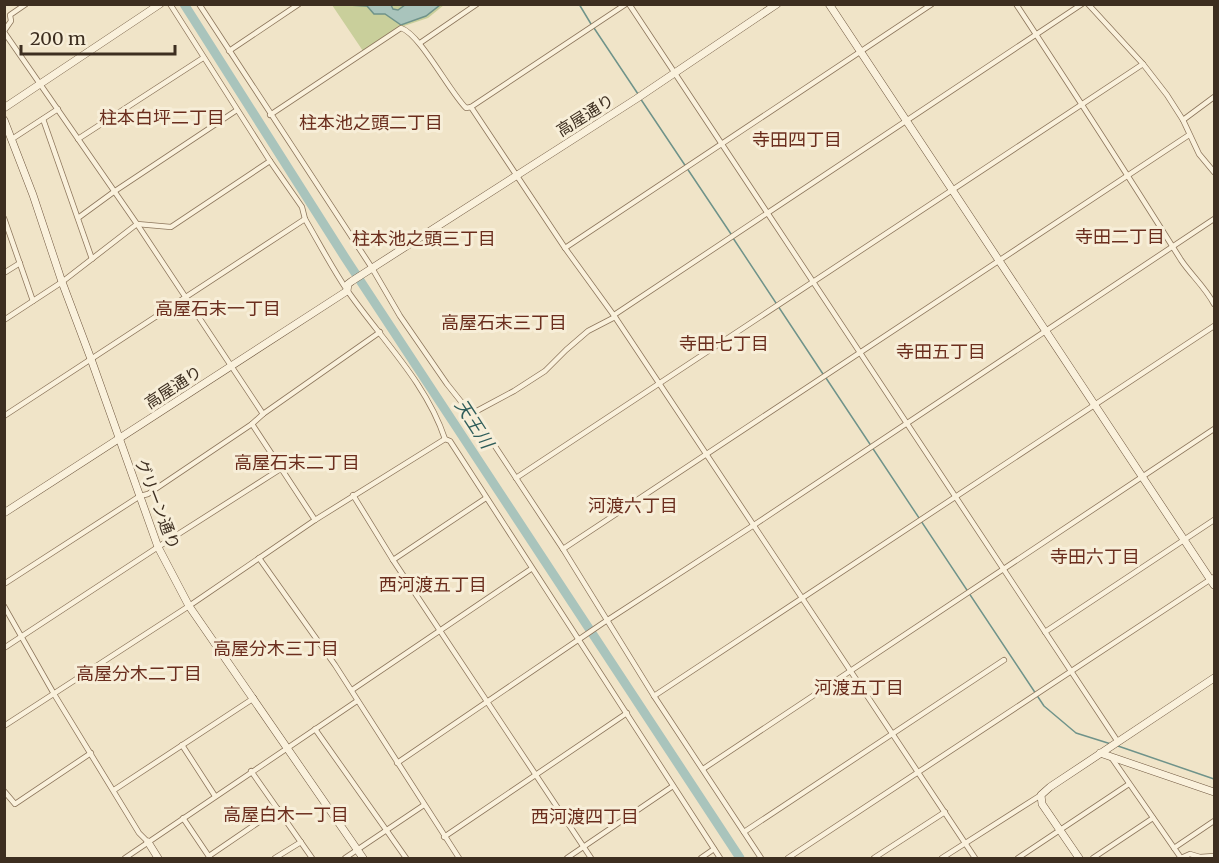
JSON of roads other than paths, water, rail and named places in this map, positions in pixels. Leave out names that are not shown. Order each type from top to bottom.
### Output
[{"type":"street","points":[[26,4],[10,15],[11,21],[4,32],[115,191],[263,414]]},
{"type":"street","points":[[4,108],[160,4]]},
{"type":"street","points":[[170,4],[302,207],[305,219],[347,291],[380,332],[432,408],[445,439],[450,441],[531,569],[581,638],[720,858]]},
{"type":"street","points":[[199,4],[400,316],[447,384],[473,413],[563,549],[605,621],[761,858]]},
{"type":"street","points":[[229,51],[299,4]]},
{"type":"street","points":[[420,43],[477,4]]},
{"type":"street","points":[[270,115],[399,27],[406,29],[420,43],[457,99],[466,108],[471,107],[627,4],[957,497],[1117,742]]},
{"type":"street","name":"高屋通り","points":[[4,513],[347,291],[348,284],[369,269],[639,97],[777,4]]},
{"type":"street","points":[[788,858],[1213,581],[829,4]]},
{"type":"street","points":[[565,248],[932,4]]},
{"type":"street","points":[[1016,4],[1128,174],[1173,247],[1215,303]]},
{"type":"street","points":[[473,413],[545,371],[588,331],[614,316],[1082,4]]},
{"type":"street","points":[[1088,4],[1143,64],[1184,120],[1199,154],[1215,172]]},
{"type":"street","points":[[78,139],[203,58]]},
{"type":"street","points":[[516,478],[1143,64]]},
{"type":"street","points":[[1184,120],[1215,97]]},
{"type":"street","points":[[471,107],[515,175],[707,454],[975,858]]},
{"type":"street","points":[[12,139],[58,109]]},
{"type":"street","points":[[78,218],[237,110]]},
{"type":"street","points":[[44,119],[92,259]]},
{"type":"street","name":"グリーン通り","points":[[4,120],[158,547],[189,606],[363,858]]},
{"type":"street","points":[[563,549],[1189,135]]},
{"type":"street","points":[[4,320],[62,282],[137,224],[171,227],[270,161]]},
{"type":"street","points":[[5,218],[33,301]]},
{"type":"street","points":[[4,416],[305,219]]},
{"type":"street","points":[[397,763],[605,621],[754,525],[1215,219]]},
{"type":"street","points":[[4,273],[20,263]]},
{"type":"street","points":[[654,696],[1215,326]]},
{"type":"street","points":[[4,584],[140,496],[148,494],[252,424],[380,332]]},
{"type":"street","points":[[252,424],[315,520]]},
{"type":"street","points":[[703,769],[1215,429]]},
{"type":"street","points":[[4,726],[189,606],[353,495],[445,439]]},
{"type":"street","points":[[4,648],[282,468]]},
{"type":"street","points":[[353,495],[393,560],[591,858]]},
{"type":"street","points":[[393,560],[486,498]]},
{"type":"street","points":[[1045,632],[1215,520]]},
{"type":"street","points":[[259,558],[352,690],[459,858]]},
{"type":"street","points":[[352,690],[531,569]]},
{"type":"street","points":[[4,606],[54,694],[139,832],[158,858]]},
{"type":"street","points":[[744,832],[1004,660]]},
{"type":"street","points":[[942,858],[1041,795],[1214,678]]},
{"type":"street","points":[[114,790],[254,698]]},
{"type":"street","points":[[125,858],[357,701]]},
{"type":"street","points":[[444,837],[627,713]]},
{"type":"street","points":[[315,729],[406,858]]},
{"type":"street","points":[[182,745],[215,796]]},
{"type":"street","points":[[1103,752],[1111,758],[1181,858],[1190,854],[1200,857],[1215,856]]},
{"type":"street","points":[[4,791],[15,804],[91,753]]},
{"type":"street","points":[[1111,758],[1215,792]]},
{"type":"street","points":[[251,771],[312,858]]},
{"type":"street","points":[[1018,858],[1129,784]]},
{"type":"street","points":[[567,858],[673,786]]},
{"type":"street","points":[[1041,795],[1042,804],[1079,858]]},
{"type":"street","points":[[345,858],[424,805]]},
{"type":"street","points":[[183,818],[210,857],[278,809]]},
{"type":"street","points":[[874,858],[945,812]]},
{"type":"street","points":[[1093,858],[1153,818]]},
{"type":"street","points":[[1174,848],[1215,821]]},
{"type":"street","points":[[275,858],[301,842]]},
{"type":"street","points":[[701,858],[714,849]]},
{"type":"water","points":[[347,5],[391,5],[393,9],[398,10],[405,5],[440,5],[426,16],[401,25],[385,14],[374,14],[367,6]]},
{"type":"waterway","name":"天王川","points":[[184,4],[344,256],[740,858]]},
{"type":"waterway","points":[[579,4],[591,24]]},
{"type":"waterway","points":[[594,28],[638,94]]},
{"type":"waterway","points":[[640,98],[731,234]]},
{"type":"waterway","points":[[733,238],[823,374]]},
{"type":"waterway","points":[[826,378],[1044,706],[1076,733],[1111,744]]},
{"type":"waterway","points":[[1118,746],[1214,779]]},
{"type":"district","name":"柱本白坪二丁目","points":[[162,118]]},
{"type":"district","name":"柱本池之頭二丁目","points":[[371,123]]},
{"type":"district","name":"寺田四丁目","points":[[797,140]]},
{"type":"district","name":"寺田二丁目","points":[[1120,237]]},
{"type":"district","name":"柱本池之頭三丁目","points":[[424,239]]},
{"type":"district","name":"高屋石末一丁目","points":[[218,309]]},
{"type":"district","name":"高屋石末三丁目","points":[[504,323]]},
{"type":"district","name":"寺田七丁目","points":[[724,344]]},
{"type":"district","name":"寺田五丁目","points":[[941,352]]},
{"type":"district","name":"高屋石末二丁目","points":[[297,463]]},
{"type":"district","name":"河渡六丁目","points":[[633,506]]},
{"type":"district","name":"寺田六丁目","points":[[1095,557]]},
{"type":"district","name":"西河渡五丁目","points":[[433,585]]},
{"type":"district","name":"高屋分木三丁目","points":[[276,649]]},
{"type":"district","name":"高屋分木二丁目","points":[[139,674]]},
{"type":"district","name":"河渡五丁目","points":[[859,688]]},
{"type":"district","name":"高屋白木一丁目","points":[[286,815]]},
{"type":"district","name":"西河渡四丁目","points":[[585,817]]}]
